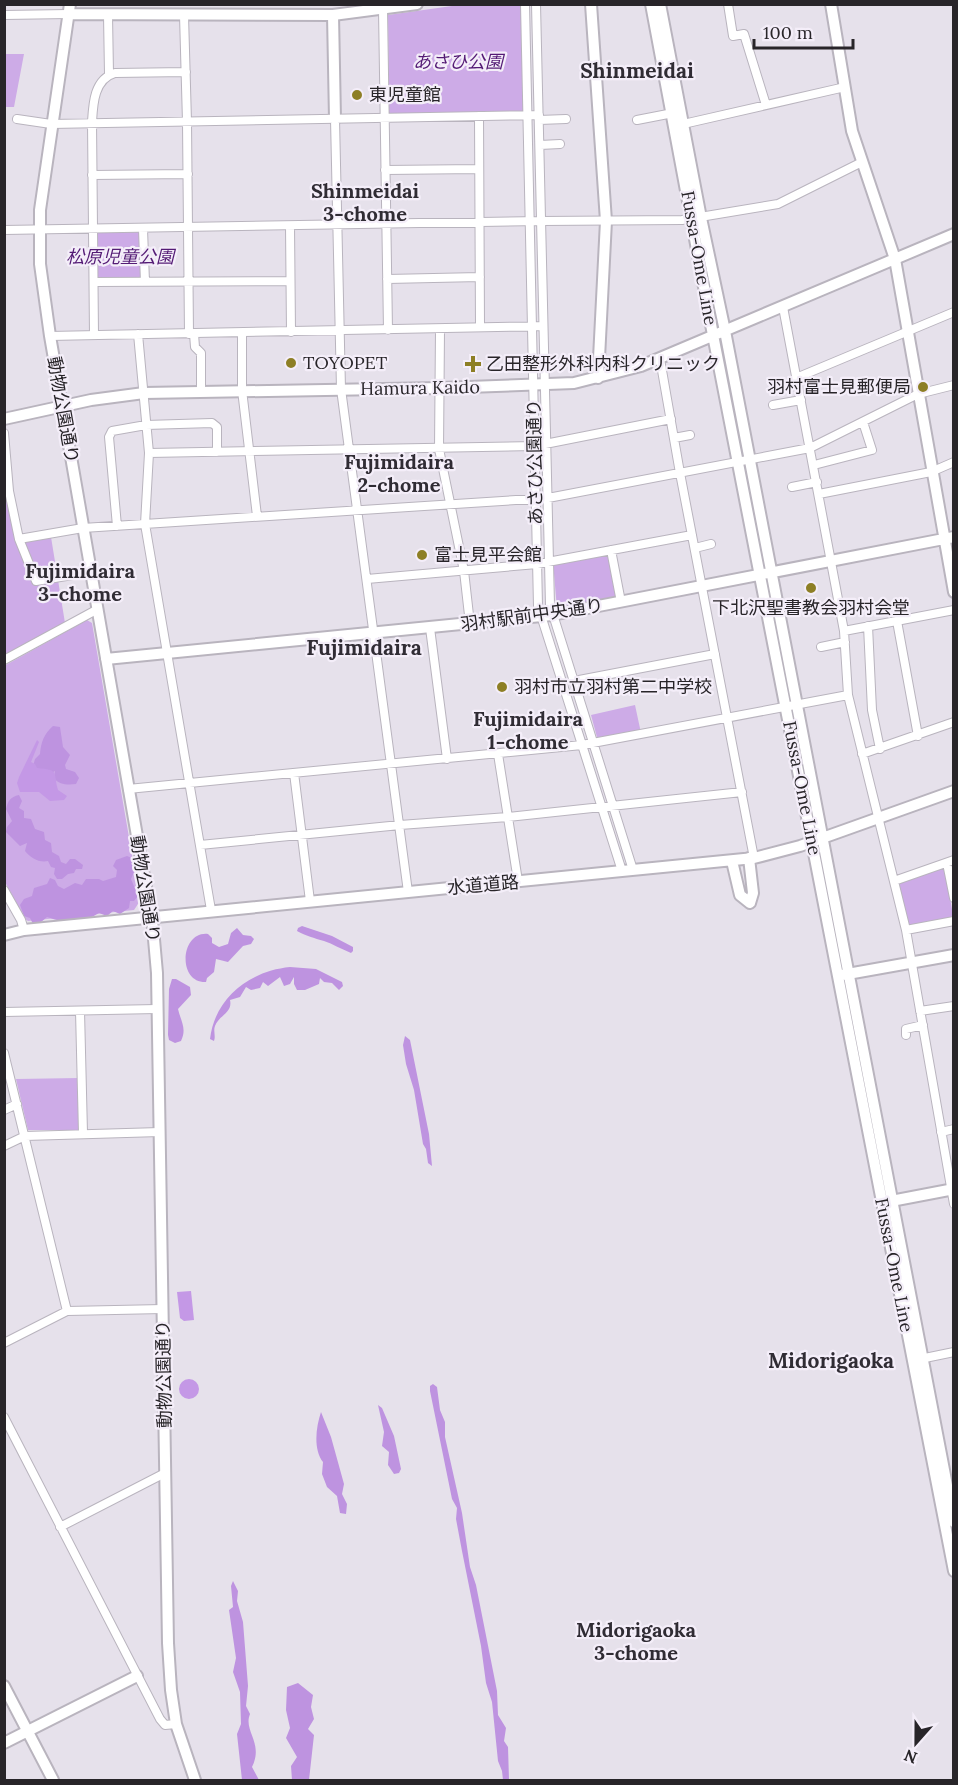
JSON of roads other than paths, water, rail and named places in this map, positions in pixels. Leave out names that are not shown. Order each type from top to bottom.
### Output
[{"type":"street","points":[[4,15],[69,9],[108,15],[184,15],[233,10],[383,9],[417,4]]},
{"type":"street","name":"あさひ公園通り","points":[[525,4],[532,326],[547,444],[550,605],[546,616],[601,806],[627,871]]},
{"type":"street","name":"あさひ公園通り","points":[[536,4],[543,326],[535,446],[538,606],[546,616],[573,681],[613,805],[627,871]]},
{"type":"street","points":[[591,4],[606,221],[598,378]]},
{"type":"street","name":"Fussa-Ome Line","points":[[651,4],[673,113],[679,125]]},
{"type":"street","name":"Fussa-Ome Line","points":[[660,4],[697,219],[713,335],[744,461]]},
{"type":"street","points":[[728,4],[733,36],[744,34],[766,105]]},
{"type":"street","points":[[831,4],[852,131],[895,259],[932,472],[948,538],[954,592]]},
{"type":"street","name":"動物公園通り","points":[[69,9],[42,185],[39,230],[40,264],[50,336],[151,916],[157,973],[168,1643],[176,1724],[195,1780]]},
{"type":"street","points":[[383,9],[388,330]]},
{"type":"street","points":[[333,10],[341,389],[408,892]]},
{"type":"street","points":[[94,335],[92,122],[94,97],[99,85],[109,74],[108,15]]},
{"type":"street","points":[[184,15],[188,282],[191,334],[195,347],[201,353],[201,391]]},
{"type":"street","points":[[109,74],[186,72]]},
{"type":"street","points":[[679,125],[845,87]]},
{"type":"street","points":[[637,120],[673,113]]},
{"type":"street","points":[[17,119],[51,124],[527,115],[566,119]]},
{"type":"street","points":[[479,116],[480,327]]},
{"type":"street","points":[[540,146],[560,144]]},
{"type":"street","points":[[4,230],[697,219],[783,203],[862,162]]},
{"type":"street","points":[[385,170],[480,169]]},
{"type":"street","points":[[92,175],[188,174]]},
{"type":"street","name":"Fussa-Ome Line","points":[[697,219],[725,331],[744,461],[917,1359],[950,1516],[954,1571]]},
{"type":"street","points":[[290,226],[291,332]]},
{"type":"street","points":[[143,229],[145,282]]},
{"type":"street","name":"Hamura Kaido","points":[[4,419],[63,406],[144,393],[440,388],[574,383],[660,359],[954,234]]},
{"type":"street","points":[[387,279],[480,277]]},
{"type":"street","points":[[94,282],[290,281]]},
{"type":"street","points":[[783,307],[844,631],[848,695],[906,930],[954,1204]]},
{"type":"street","points":[[796,378],[954,312]]},
{"type":"street","points":[[50,336],[440,330],[543,326]]},
{"type":"street","points":[[440,330],[439,449],[465,571],[470,624]]},
{"type":"street","points":[[242,333],[242,390],[257,516]]},
{"type":"street","points":[[138,334],[149,453],[145,524],[211,910]]},
{"type":"street","points":[[660,359],[742,792],[752,858],[753,893],[750,903],[740,895],[732,861]]},
{"type":"street","points":[[19,539],[83,528],[548,498],[810,447],[918,394],[954,385]]},
{"type":"street","points":[[774,405],[801,400]]},
{"type":"street","points":[[149,453],[535,446],[670,419]]},
{"type":"street","points":[[814,465],[872,450],[863,422]]},
{"type":"street","points":[[117,526],[109,437],[112,431],[146,425],[212,423],[217,427],[217,452]]},
{"type":"street","points":[[4,433],[9,491],[19,539],[36,581],[91,572]]},
{"type":"street","points":[[674,438],[690,435]]},
{"type":"street","points":[[819,494],[932,472],[954,462]]},
{"type":"street","points":[[792,487],[817,482]]},
{"type":"street","points":[[367,579],[537,564],[692,535]]},
{"type":"street","name":"羽村駅前中央通り","points":[[106,659],[546,616],[948,538]]},
{"type":"street","points":[[695,548],[711,544]]},
{"type":"street","points":[[611,550],[621,602]]},
{"type":"street","points":[[4,660],[98,609]]},
{"type":"street","points":[[844,631],[954,610]]},
{"type":"street","points":[[897,621],[918,735]]},
{"type":"street","points":[[868,626],[872,710],[880,749]]},
{"type":"street","points":[[430,628],[447,759]]},
{"type":"street","points":[[821,647],[845,642]]},
{"type":"street","points":[[573,681],[715,654]]},
{"type":"street","points":[[128,789],[582,745],[848,695]]},
{"type":"street","points":[[862,754],[954,722]]},
{"type":"street","points":[[498,754],[518,881]]},
{"type":"street","points":[[294,773],[310,901]]},
{"type":"street","name":"水道道路","points":[[4,935],[24,930],[151,916],[752,858],[817,840],[954,791]]},
{"type":"street","points":[[200,845],[400,825],[508,817],[742,792]]},
{"type":"street","points":[[894,881],[950,862],[954,898]]},
{"type":"street","points":[[4,890],[24,930]]},
{"type":"street","points":[[906,930],[954,921]]},
{"type":"street","points":[[843,975],[954,955]]},
{"type":"street","points":[[920,1011],[954,1006]]},
{"type":"street","points":[[4,1012],[157,1009]]},
{"type":"street","points":[[80,1011],[82,1133]]},
{"type":"street","points":[[906,1035],[906,1029],[923,1025]]},
{"type":"street","points":[[4,1053],[7,1074],[17,1104],[67,1311]]},
{"type":"street","points":[[4,1110],[17,1104]]},
{"type":"street","points":[[941,1132],[954,1129]]},
{"type":"street","points":[[4,1146],[25,1136],[160,1132]]},
{"type":"street","points":[[887,1202],[952,1189]]},
{"type":"street","points":[[4,1343],[67,1311],[163,1309]]},
{"type":"street","points":[[917,1359],[954,1352]]},
{"type":"street","points":[[4,1417],[160,1719],[165,1725],[176,1724]]},
{"type":"street","points":[[60,1527],[165,1473]]},
{"type":"street","points":[[4,1743],[137,1676]]},
{"type":"street","points":[[4,1686],[53,1780]]},
{"type":"place","name":"東児童館","points":[[357,95]]},
{"type":"place","name":"TOYOPET","points":[[291,363]]},
{"type":"place","name":"乙田整形外科内科クリニック","points":[[473,364]]},
{"type":"place","name":"羽村富士見郵便局","points":[[923,387]]},
{"type":"place","name":"富士見平会館","points":[[422,555]]},
{"type":"place","name":"下北沢聖書教会羽村会堂","points":[[811,588]]},
{"type":"place","name":"羽村市立羽村第二中学校","points":[[502,687]]},
{"type":"district","name":"Shinmeidai","points":[[637,71]]},
{"type":"district","name":"Shinmeidai 3-chome","points":[[365,202]]},
{"type":"district","name":"Fujimidaira 2-chome","points":[[399,474]]},
{"type":"district","name":"Fujimidaira 3-chome","points":[[80,582]]},
{"type":"district","name":"Fujimidaira","points":[[364,648]]},
{"type":"district","name":"Fujimidaira 1-chome","points":[[528,730]]},
{"type":"district","name":"Midorigaoka","points":[[831,1361]]},
{"type":"district","name":"Midorigaoka 3-chome","points":[[636,1642]]},
{"type":"park label","name":"あさひ公園","points":[[458,62]]},
{"type":"park label","name":"松原児童公園","points":[[120,257]]}]
